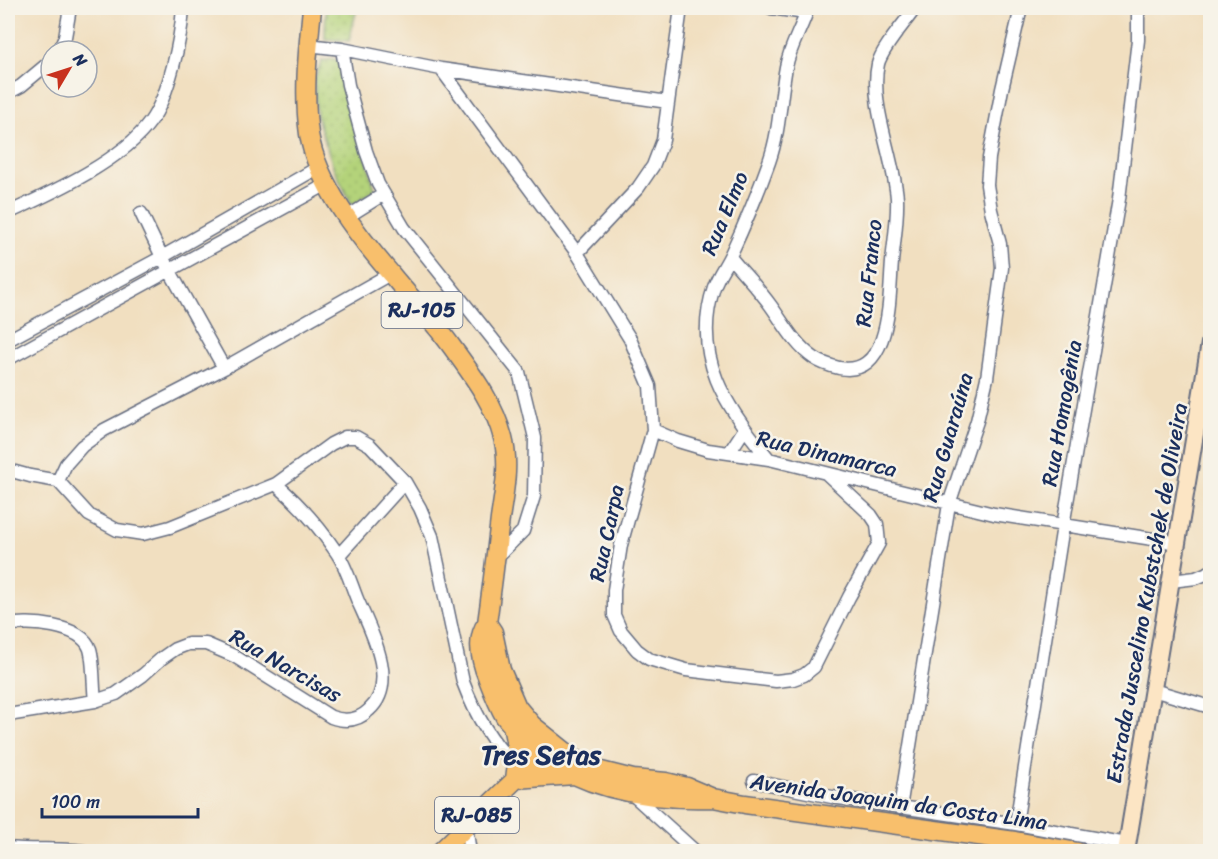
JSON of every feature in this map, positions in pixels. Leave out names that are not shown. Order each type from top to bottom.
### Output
[{"type":"main road","name":"Avenida Joaquim da Costa Lima","points":[[312,8],[306,90],[310,136],[323,176],[347,218],[390,274],[441,332],[486,395],[504,440],[507,467],[487,623],[482,630],[480,644],[483,666],[505,717],[541,755]]},
{"type":"main road","name":"Avenida Joaquim da Costa Lima","points":[[487,623],[493,632],[501,670],[517,707],[574,766],[600,785],[665,798],[713,798],[1078,852]]},
{"type":"main road","points":[[513,725],[518,756],[515,773],[574,766]]},
{"type":"main road","points":[[532,725],[541,755],[574,766]]},
{"type":"main road","name":"RJ-085","points":[[440,852],[515,773],[541,755]]},
{"type":"main road","name":"Avenida Joaquim da Costa Lima","points":[[574,766],[633,779],[666,782],[687,787],[713,798]]},
{"type":"street","points":[[64,39],[69,8]]},
{"type":"street","points":[[8,213],[70,182],[114,155],[138,136],[151,120],[162,99],[173,65],[183,8]]},
{"type":"street","points":[[577,253],[639,188],[652,166],[663,140],[681,8]]},
{"type":"street","points":[[771,8],[807,10]]},
{"type":"street","name":"Rua Franco","points":[[730,257],[770,304],[797,344],[815,360],[848,369],[859,367],[870,361],[883,336],[889,308],[897,200],[892,162],[879,111],[876,84],[878,64],[885,49],[915,8]]},
{"type":"street","name":"Rua Guaraúna","points":[[900,808],[949,504],[977,421],[987,378],[1002,268],[1000,244],[987,185],[989,158],[1002,89],[1022,8]]},
{"type":"street","name":"Rua Homogênia","points":[[1016,824],[1063,525],[1119,199],[1138,40],[1138,8]]},
{"type":"street","name":"Rua Elmo","points":[[769,459],[744,430],[714,377],[707,345],[708,313],[714,285],[730,257],[770,159],[779,122],[789,53],[807,10]]},
{"type":"street","points":[[308,45],[342,49],[441,69],[668,102]]},
{"type":"street","points":[[342,49],[348,85],[366,151],[378,184],[404,228],[519,372],[535,438],[534,496],[523,531],[495,559]]},
{"type":"street","name":"Rua Carpa","points":[[441,69],[577,253],[614,312],[644,368],[650,386],[653,430],[621,545],[614,590],[614,615],[621,631],[637,650],[649,659],[686,670],[776,681],[799,677],[814,667],[879,543],[877,524],[871,515],[827,474]]},
{"type":"street","points":[[8,93],[21,86],[39,71]]},
{"type":"street","points":[[8,340],[162,257],[323,176]]},
{"type":"street","points":[[8,359],[170,271],[323,176]]},
{"type":"street","points":[[347,218],[384,194]]},
{"type":"street","points":[[141,213],[162,257],[224,368]]},
{"type":"street","points":[[58,481],[66,464],[82,446],[104,430],[224,368],[390,274]]},
{"type":"street","points":[[68,308],[76,322]]},
{"type":"street","name":"Estrada Juscelino Kubstchek de Oliveira","points":[[1126,848],[1210,343]]},
{"type":"street","name":"Rua Dinamarca","points":[[653,430],[708,450],[769,459],[994,514],[1178,543]]},
{"type":"street","points":[[729,453],[744,430]]},
{"type":"street","points":[[8,470],[58,481],[89,515],[117,530],[143,534],[170,527],[276,484],[331,444],[345,437],[356,437],[370,445],[405,482],[420,508],[432,536],[463,682],[472,706],[491,739],[515,773]]},
{"type":"street","points":[[339,555],[405,482]]},
{"type":"street","name":"Rua Narcisas","points":[[8,715],[95,701],[116,694],[175,649],[188,644],[206,644],[234,656],[331,717],[348,721],[364,715],[376,704],[381,693],[383,676],[377,646],[339,555],[307,514],[276,484]]},
{"type":"street","points":[[1171,581],[1196,578],[1210,572]]},
{"type":"street","points":[[8,625],[22,622],[52,625],[79,636],[90,649],[95,701]]},
{"type":"street","points":[[1153,690],[1210,707]]},
{"type":"street","points":[[754,781],[832,797],[1016,824],[1126,848]]},
{"type":"street","points":[[631,793],[696,852]]},
{"type":"street","points":[[832,797],[832,816]]},
{"type":"street","points":[[466,826],[470,852]]},
{"type":"street","points":[[8,848],[89,852]]},
{"type":"green space","points":[[326,8],[357,8],[349,41],[325,39]]},
{"type":"green space","points":[[333,59],[341,62],[375,190],[352,205],[334,169],[317,117],[314,80],[322,61]]},
{"type":"district","name":"Tres Setas","points":[[541,755]]}]
